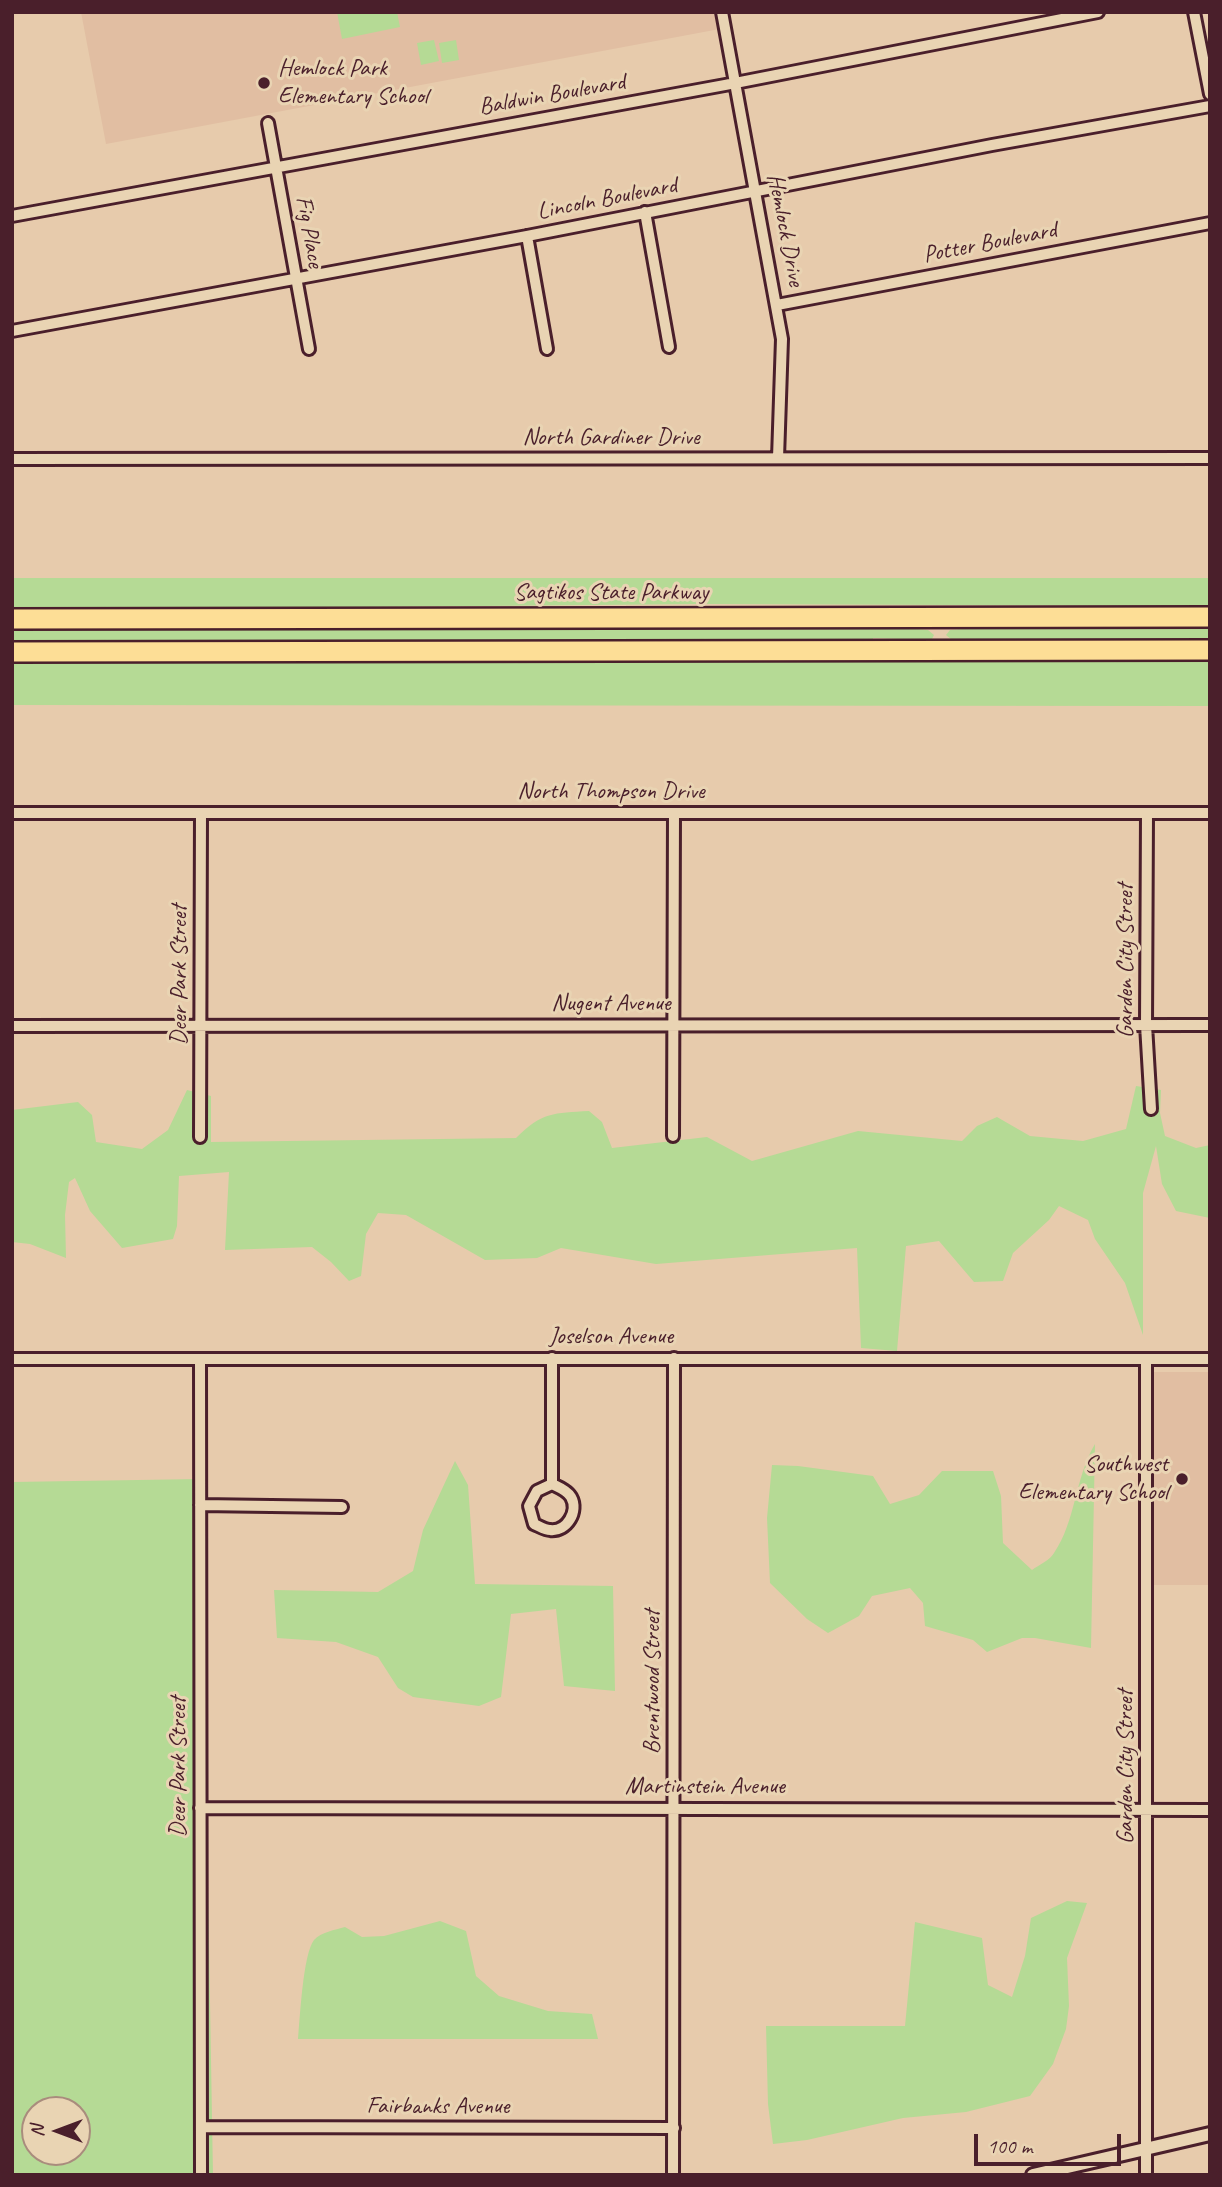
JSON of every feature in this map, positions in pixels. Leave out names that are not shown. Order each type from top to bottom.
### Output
[{"type":"highway","name":"Sagtikos State Parkway","points":[[12,618],[1210,617]]},
{"type":"highway","points":[[12,652],[1210,650]]},
{"type":"street","name":"Hemlock Drive","points":[[722,12],[782,339],[778,458]]},
{"type":"street","name":"Baldwin Boulevard","points":[[12,216],[735,83],[1098,12]]},
{"type":"street","points":[[1194,12],[1210,94]]},
{"type":"street","name":"Lincoln Boulevard","points":[[12,331],[1210,106]]},
{"type":"street","name":"Fig Place","points":[[268,123],[309,349]]},
{"type":"street","points":[[645,212],[669,347]]},
{"type":"street","name":"Potter Boulevard","points":[[777,305],[1210,223]]},
{"type":"street","points":[[527,236],[547,349]]},
{"type":"street","name":"North Gardiner Drive","points":[[12,459],[1210,458]]},
{"type":"street","name":"North Thompson Drive","points":[[12,813],[1210,813]]},
{"type":"street","name":"Deer Park Street","points":[[200,1137],[201,813]]},
{"type":"street","points":[[673,1136],[674,813]]},
{"type":"street","name":"Garden City Street","points":[[1147,813],[1146,1025],[1151,1109]]},
{"type":"street","name":"Nugent Avenue","points":[[12,1026],[1210,1025]]},
{"type":"street","points":[[552,1358],[552,1484]]},
{"type":"street","name":"Brentwood Street","points":[[673,2175],[674,1358]]},
{"type":"street","name":"Joselson Avenue","points":[[12,1359],[1210,1359]]},
{"type":"street","name":"Deer Park Street","points":[[200,1359],[201,2175]]},
{"type":"street","name":"Garden City Street","points":[[1146,1359],[1146,2175]]},
{"type":"street","points":[[552,1484],[564,1489],[571,1497],[573,1514],[560,1530],[550,1531],[534,1524],[529,1506],[537,1491],[552,1484]]},
{"type":"street","points":[[200,1505],[342,1507]]},
{"type":"street","name":"Martinstein Avenue","points":[[200,1808],[1210,1810]]},
{"type":"street","name":"Fairbanks Avenue","points":[[201,2127],[674,2128]]},
{"type":"street","points":[[1033,2175],[1210,2134]]},
{"type":"shaded area","name":"Hemlock Park Elementary School","points":[[81,12],[722,12],[725,28],[106,144]]},
{"type":"shaded area","name":"Southwest Elementary School","points":[[1154,1372],[1210,1372],[1210,1585],[1154,1585]]},
{"type":"green space","points":[[337,12],[397,12],[400,27],[342,39]]},
{"type":"green space","points":[[434,40],[439,61],[421,65],[417,43]]},
{"type":"green space","points":[[456,40],[459,60],[442,63],[439,43]]},
{"type":"green space","points":[[12,578],[1210,578],[1210,606],[704,604],[12,608]]},
{"type":"green space","points":[[852,623],[928,630],[934,635],[927,640],[873,638],[873,642],[12,646],[12,626]]},
{"type":"green space","points":[[1010,625],[1210,625],[1210,644],[1016,645],[952,640],[946,635],[950,630]]},
{"type":"green space","points":[[1210,659],[1210,706],[12,705],[12,660]]},
{"type":"green space","points":[[1136,1086],[1161,1090],[1160,1113],[1165,1136],[1196,1148],[1210,1145],[1210,1218],[1176,1211],[1162,1184],[1156,1146],[1143,1193],[1143,1335],[1125,1283],[1095,1239],[1088,1220],[1059,1206],[1049,1220],[1013,1253],[1003,1281],[974,1282],[939,1241],[906,1246],[897,1351],[861,1348],[857,1248],[656,1264],[561,1248],[537,1258],[485,1260],[406,1215],[378,1213],[366,1234],[361,1276],[349,1281],[312,1247],[225,1250],[229,1172],[179,1176],[177,1226],[173,1239],[122,1248],[90,1211],[75,1178],[69,1182],[65,1215],[66,1258],[30,1244],[12,1242],[12,1110],[78,1102],[92,1115],[96,1142],[142,1149],[168,1130],[187,1090],[211,1096],[211,1142],[516,1138],[533,1123],[549,1116],[589,1111],[602,1122],[612,1148],[707,1137],[752,1161],[858,1131],[962,1141],[977,1126],[997,1117],[1030,1136],[1083,1141],[1126,1129]]},
{"type":"green space","points":[[1095,1444],[1091,1648],[1022,1638],[987,1652],[973,1640],[925,1626],[923,1603],[910,1588],[872,1596],[859,1616],[828,1633],[807,1619],[770,1583],[767,1518],[772,1465],[873,1476],[890,1504],[919,1495],[942,1471],[993,1471],[1001,1496],[1003,1543],[1032,1570],[1050,1558],[1061,1540],[1083,1470]]},
{"type":"green space","points":[[455,1461],[468,1485],[475,1584],[613,1586],[615,1691],[564,1686],[556,1609],[511,1614],[501,1697],[479,1706],[413,1697],[398,1688],[378,1657],[336,1642],[277,1638],[274,1590],[378,1592],[413,1571],[423,1530]]},
{"type":"green space","points":[[201,1479],[213,2175],[12,2175],[12,1482]]},
{"type":"green space","points":[[1067,1901],[1087,1903],[1067,1958],[1069,2006],[1066,2029],[1053,2064],[1030,2096],[966,2112],[903,2118],[807,2140],[773,2144],[768,2104],[766,2026],[905,2026],[915,1922],[982,1938],[988,1985],[1012,1997],[1025,1956],[1031,1918]]},
{"type":"green space","points":[[440,1921],[466,1931],[476,1976],[499,1996],[548,2011],[592,2014],[598,2039],[298,2039],[307,1958],[317,1937],[345,1927],[362,1937],[384,1936]]},
{"type":"place","name":"Hemlock Park Elementary School","points":[[264,83]]},
{"type":"place","name":"Southwest Elementary School","points":[[1182,1479]]}]
